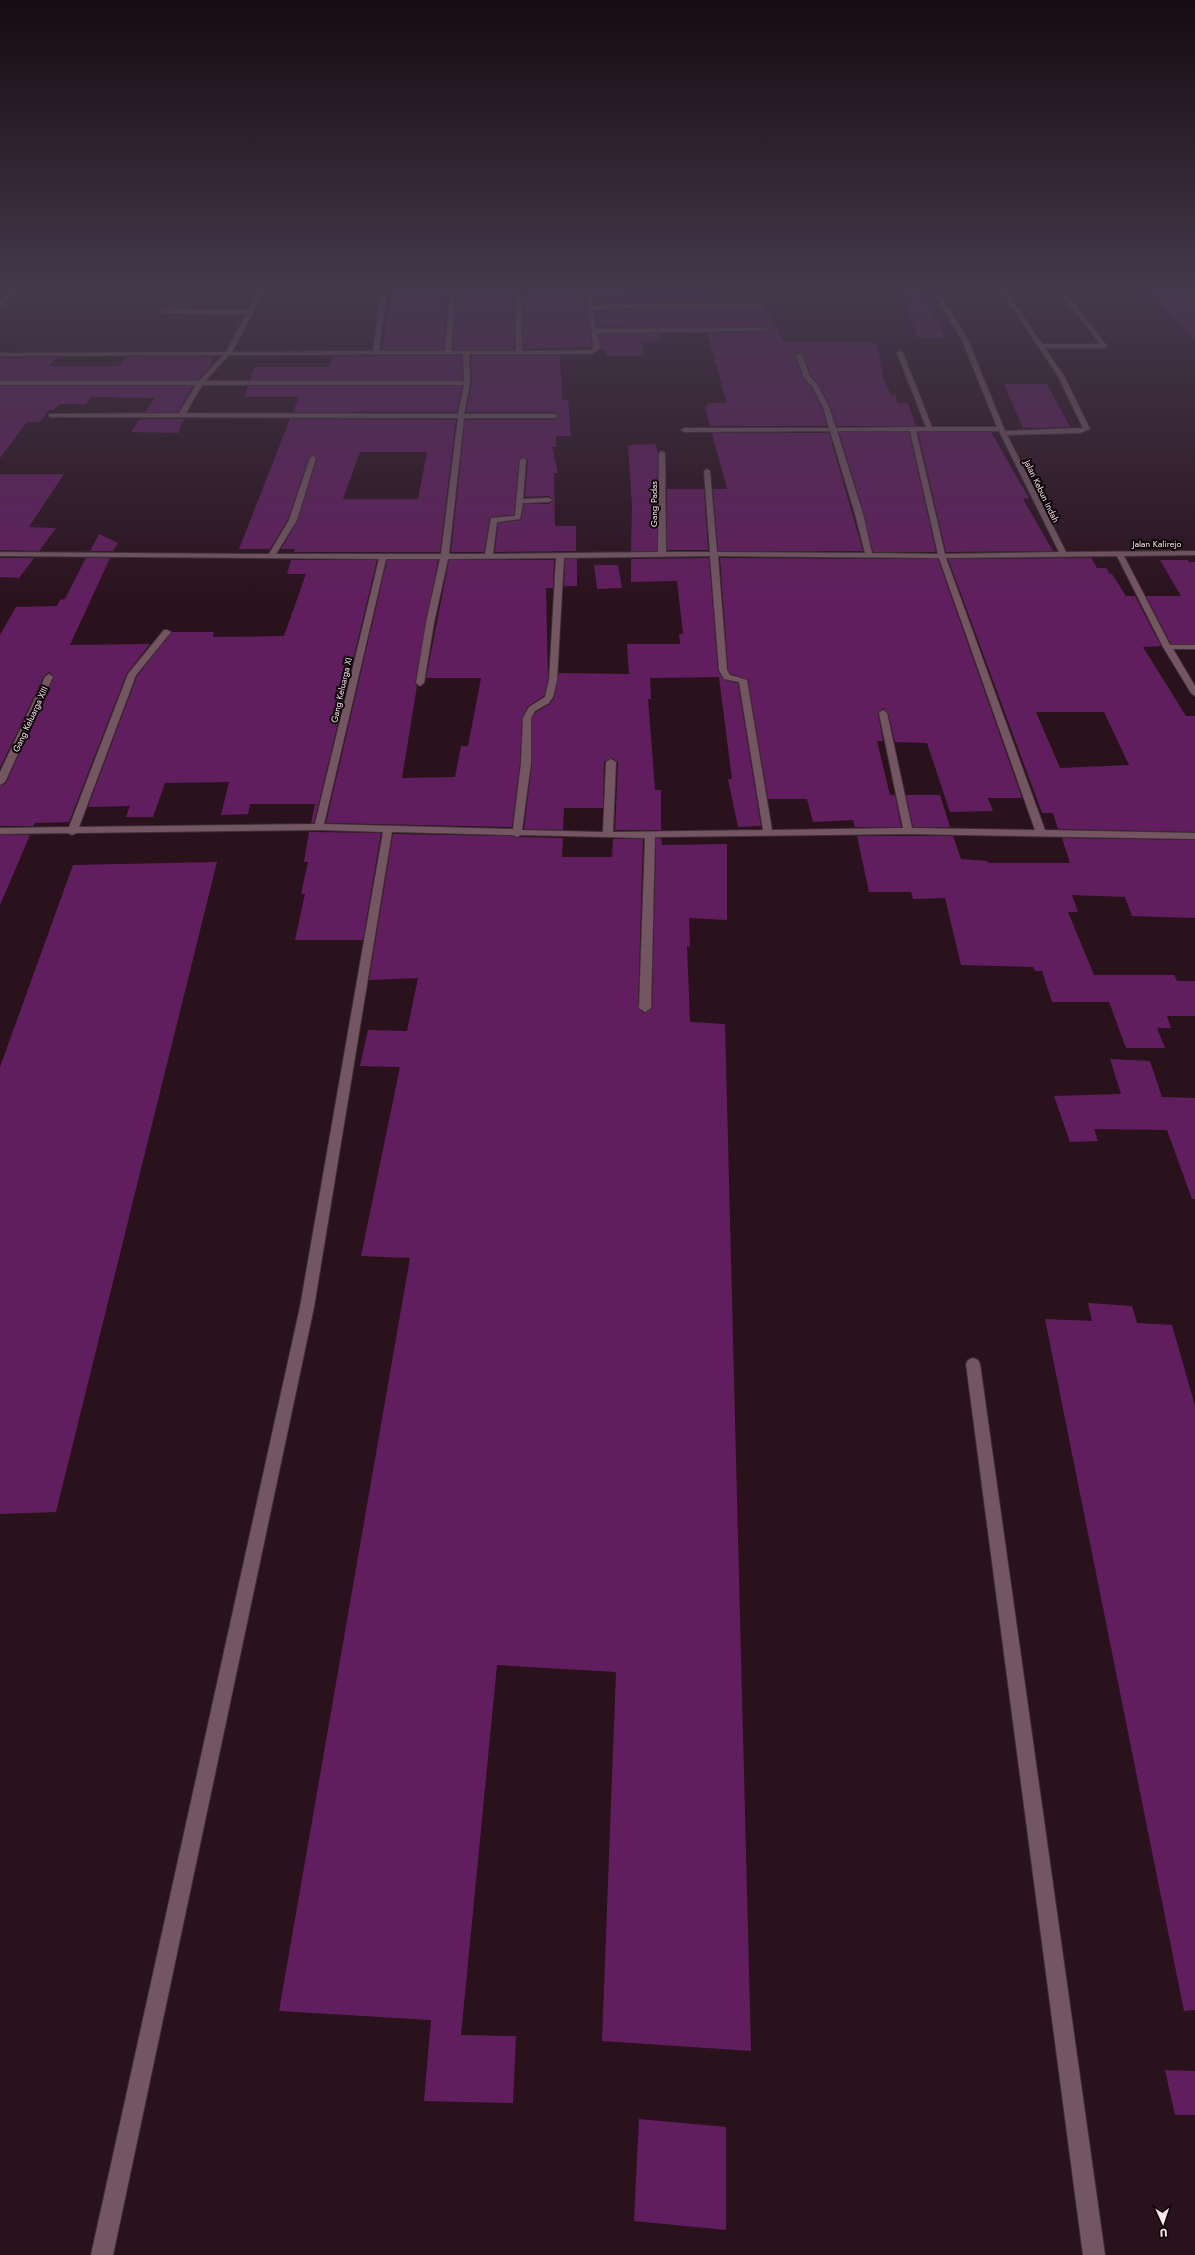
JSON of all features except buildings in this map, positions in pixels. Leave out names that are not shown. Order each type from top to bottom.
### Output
[{"type":"street","points":[[181,416],[196,391]]},
{"type":"street","points":[[420,683],[430,623],[445,555],[461,416],[466,391]]},
{"type":"street","points":[[818,391],[826,407],[859,514],[869,555]]},
{"type":"street","points":[[915,391],[930,429]]},
{"type":"street","name":"Jalan Kebun Indah","points":[[986,391],[1002,431],[1063,553]]},
{"type":"street","points":[[684,430],[1087,430],[1069,391]]},
{"type":"street","points":[[51,415],[554,416]]},
{"type":"street","points":[[913,430],[942,556],[1041,833]]},
{"type":"street","name":"Gang Padas","points":[[662,453],[662,554]]},
{"type":"street","points":[[271,556],[293,520],[313,458]]},
{"type":"street","points":[[489,556],[494,520],[518,518],[522,460]]},
{"type":"street","points":[[707,471],[723,670],[727,677],[743,680],[768,833]]},
{"type":"street","points":[[520,501],[549,500]]},
{"type":"street","name":"Jalan Kalirejo","points":[[0,554],[383,557],[445,555],[489,556],[662,554],[942,556],[1063,553],[1195,553]]},
{"type":"street","points":[[1118,553],[1168,647],[1195,693]]},
{"type":"street","points":[[517,834],[526,764],[527,718],[532,709],[549,697],[553,680],[560,555]]},
{"type":"street","name":"Gang Keluarga XI","points":[[319,827],[383,557]]},
{"type":"street","points":[[72,832],[132,674],[167,632]]},
{"type":"street","points":[[1168,647],[1195,647]]},
{"type":"street","name":"Gang Keluarga XIII","points":[[0,782],[49,677]]},
{"type":"street","points":[[883,713],[908,831]]},
{"type":"street","points":[[608,835],[610,762]]},
{"type":"street","points":[[0,832],[319,827],[517,834],[608,835],[908,831],[1195,836]]},
{"type":"street","points":[[102,2255],[307,1307],[388,830]]},
{"type":"street","points":[[645,1008],[650,835]]},
{"type":"street","points":[[973,1364],[1094,2255]]}]
